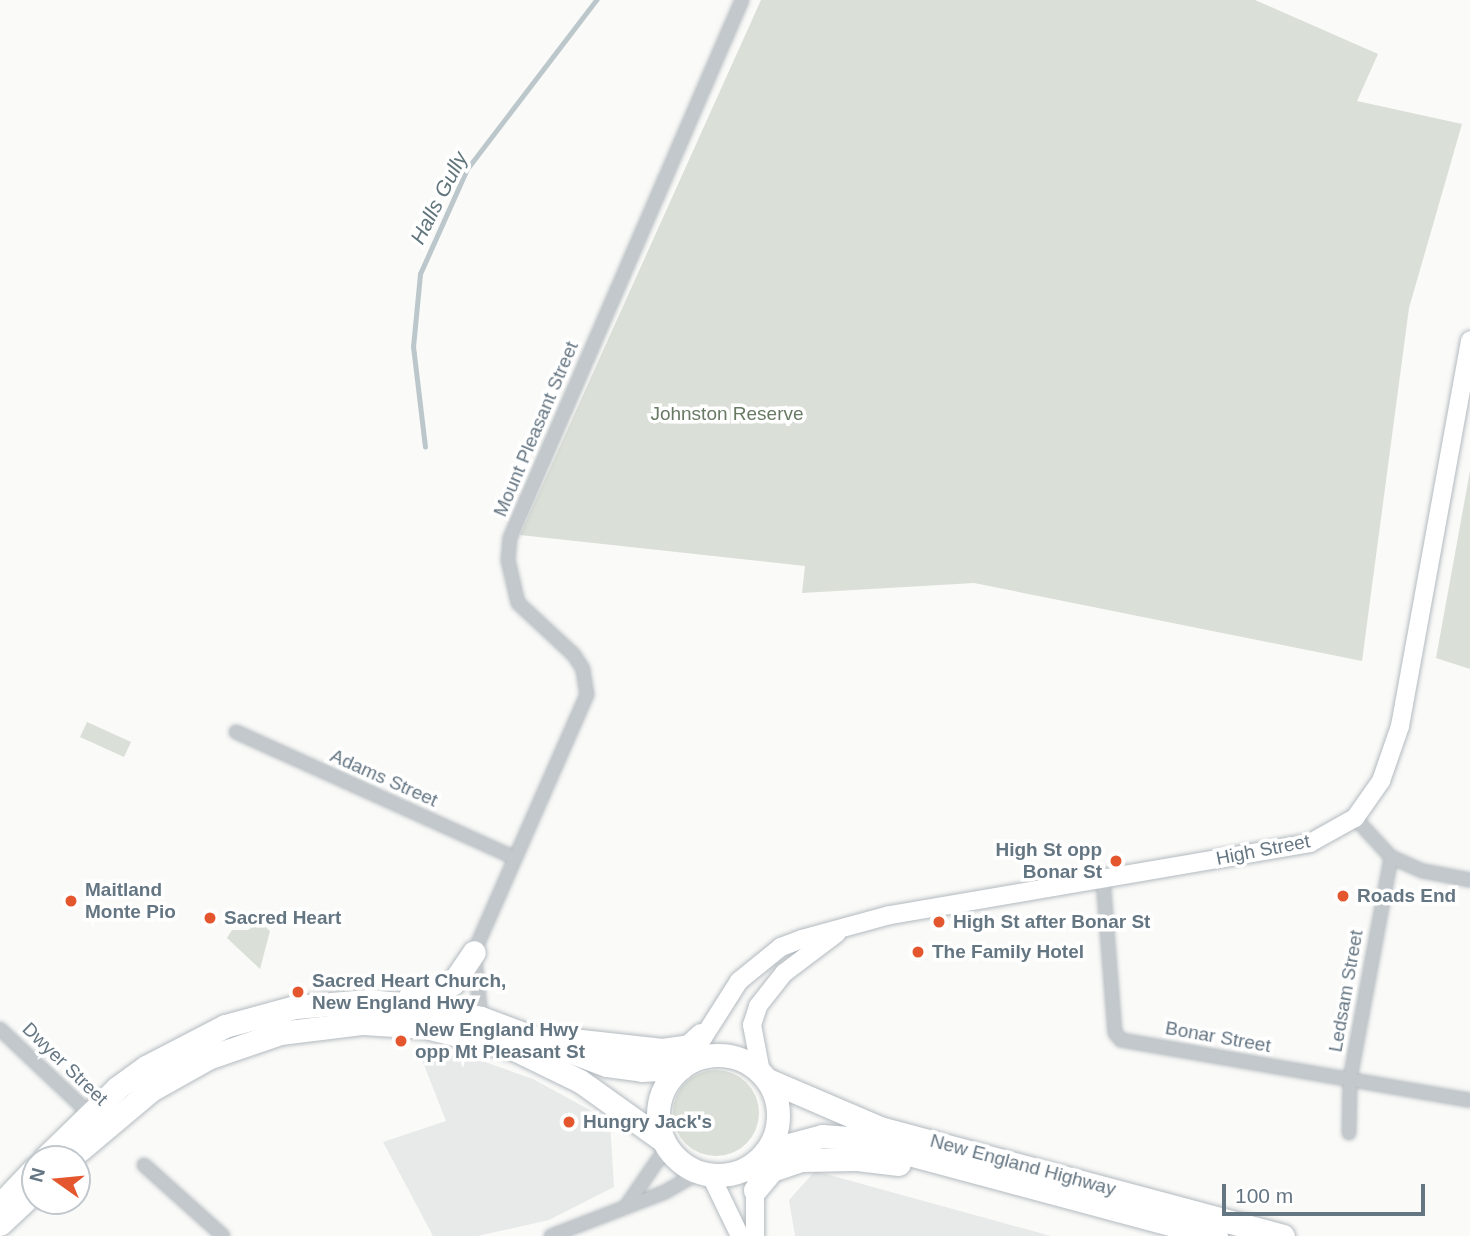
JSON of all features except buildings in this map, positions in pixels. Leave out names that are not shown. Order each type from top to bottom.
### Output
[{"type":"highway","points":[[79,1145],[96,1121],[146,1067],[225,1026],[295,1007],[437,993],[453,983],[474,952]]},
{"type":"highway","points":[[63,1145],[96,1121],[232,1048],[305,1028],[363,1023],[436,1028],[514,1049],[580,1081],[704,1174],[739,1172],[764,1154],[778,1109],[764,1076],[723,1056],[684,1065],[615,1066],[481,1018],[429,1007],[368,1001]]},
{"type":"highway","points":[[514,1030],[591,1045],[662,1050],[690,1046],[701,1035]]},
{"type":"highway","points":[[664,1143],[659,1102],[684,1065]]},
{"type":"highway","name":"New England Highway","points":[[764,1076],[880,1128],[1283,1236]]},
{"type":"highway","name":"New England Highway","points":[[764,1154],[822,1136],[849,1138],[1216,1236]]},
{"type":"highway","points":[[755,1190],[785,1163],[827,1158],[986,1174]]},
{"type":"highway","points":[[0,1205],[21,1183]]},
{"type":"highway","points":[[0,1224],[21,1204]]},
{"type":"main road","name":"High Street","points":[[684,1065],[701,1035],[739,981],[760,962],[802,939],[890,915],[1310,843],[1355,818],[1381,781],[1409,685],[1470,340]]},
{"type":"main road","name":"High Street","points":[[764,1076],[752,1026],[758,1006],[785,973],[842,929]]},
{"type":"main road","points":[[755,1236],[755,1190],[764,1154]]},
{"type":"main road","points":[[704,1174],[740,1236]]},
{"type":"street","name":"Mount Pleasant Street","points":[[481,1018],[474,952],[587,695],[583,668],[574,655],[519,603],[508,559],[510,538],[742,0]]},
{"type":"street","name":"Adams Street","points":[[236,732],[515,858]]},
{"type":"street","points":[[1355,818],[1391,857],[1423,871],[1470,880]]},
{"type":"street","name":"Ledsam Street","points":[[1349,1133],[1350,1079],[1391,857]]},
{"type":"street","name":"Bonar Street","points":[[1103,878],[1115,1033],[1121,1040],[1470,1100]]},
{"type":"street","name":"Dwyer Street","points":[[0,1029],[96,1121]]},
{"type":"street","points":[[626,1206],[664,1143]]},
{"type":"street","points":[[144,1165],[223,1236]]},
{"type":"street","points":[[551,1236],[704,1174]]},
{"type":"shaded area","points":[[417,1047],[485,1062],[533,1079],[610,1121],[614,1187],[549,1220],[478,1236],[433,1236],[383,1142],[446,1121]]},
{"type":"shaded area","points":[[815,1171],[1051,1236],[795,1236],[789,1200]]},
{"type":"green space","name":"Johnston Reserve","points":[[761,0],[1255,0],[1378,54],[1357,101],[1462,124],[1409,308],[1362,661],[974,583],[802,593],[805,566],[520,535]]},
{"type":"green space","points":[[1470,471],[1470,669],[1436,658]]},
{"type":"green space","points":[[87,722],[131,742],[124,757],[80,737]]},
{"type":"green space","points":[[260,922],[270,931],[260,969],[227,938],[232,930],[248,930]]},
{"type":"green space","points":[[716,1070],[732,1074],[746,1083],[755,1097],[759,1113],[755,1129],[746,1143],[732,1152],[716,1156],[700,1152],[686,1143],[677,1129],[673,1113],[677,1097],[686,1083],[700,1074]]},
{"type":"waterway","name":"Halls Gully","points":[[425,447],[413,347],[420,274],[467,169],[596,0]]},
{"type":"place","name":"High St opp Bonar St","points":[[1116,861]]},
{"type":"place","name":"Roads End","points":[[1343,896]]},
{"type":"place","name":"Maitland Monte Pio","points":[[71,901]]},
{"type":"place","name":"Sacred Heart","points":[[210,918]]},
{"type":"place","name":"High St after Bonar St","points":[[939,922]]},
{"type":"place","name":"The Family Hotel","points":[[918,952]]},
{"type":"place","name":"Sacred Heart Church, New England Hwy","points":[[298,992]]},
{"type":"place","name":"New England Hwy opp Mt Pleasant St","points":[[401,1041]]},
{"type":"place","name":"Hungry Jack's","points":[[569,1122]]}]
